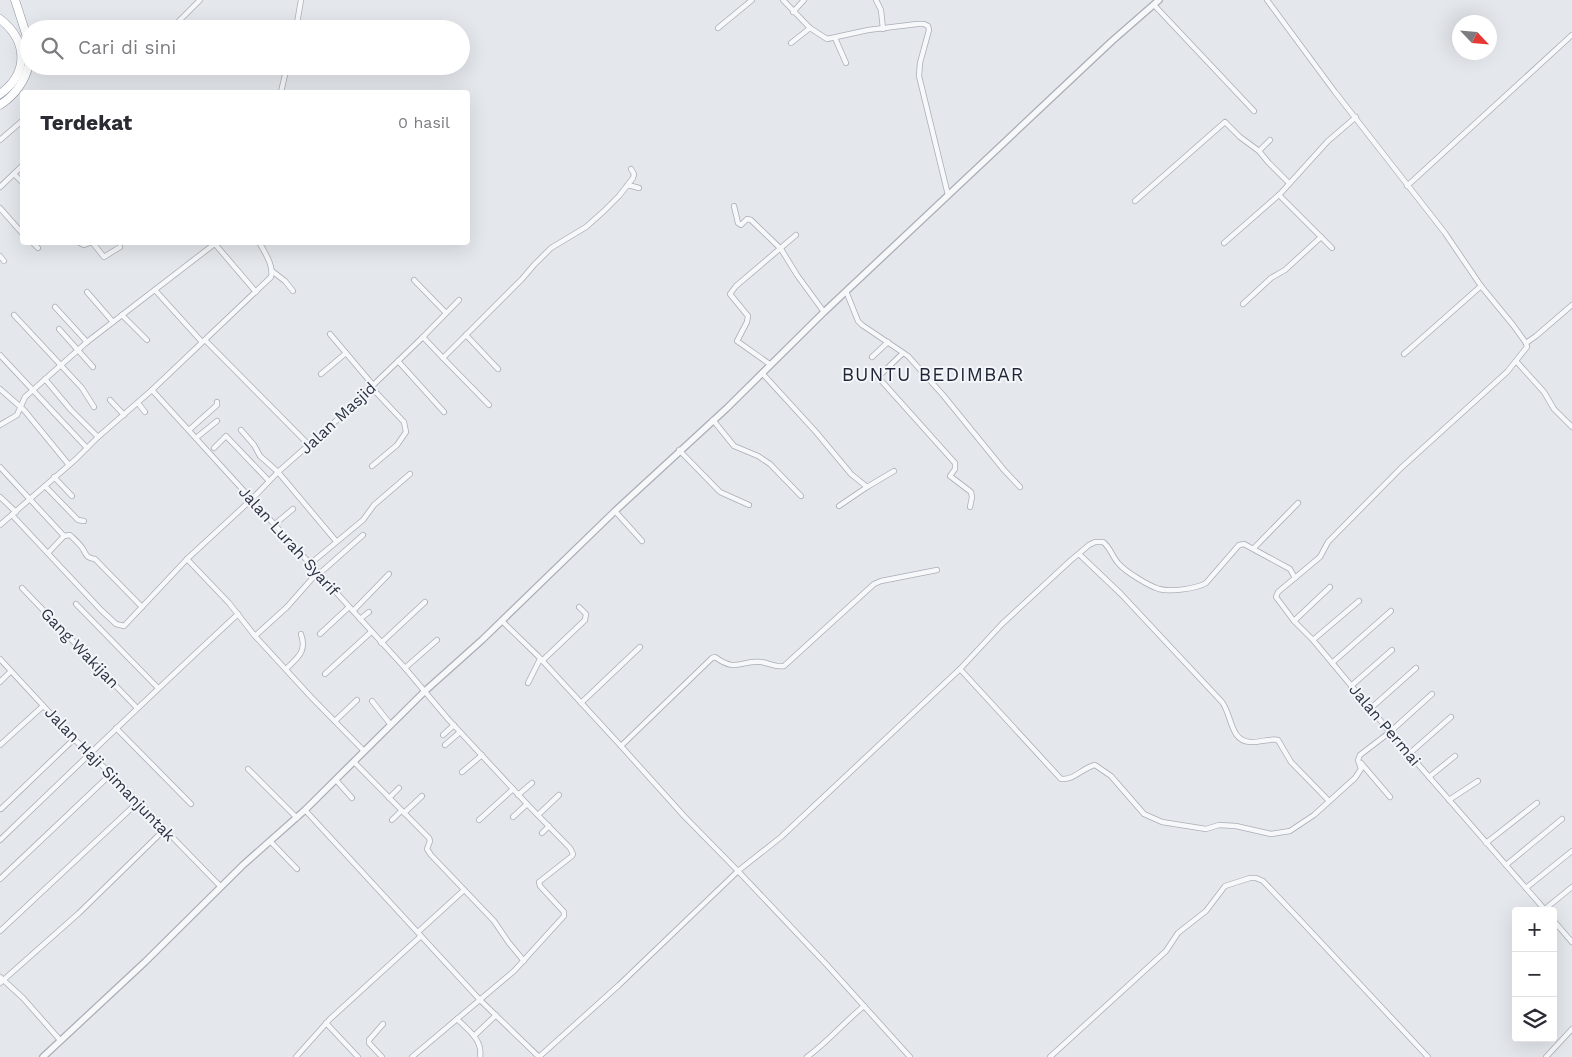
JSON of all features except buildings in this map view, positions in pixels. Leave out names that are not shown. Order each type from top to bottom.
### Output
[{"type":"highway","points":[[14,0],[21,20]]},
{"type":"highway","points":[[0,19],[16,36],[20,47]]},
{"type":"highway","points":[[0,94],[14,82],[20,68]]},
{"type":"highway","points":[[0,105],[19,87],[25,75]]},
{"type":"street","points":[[180,20],[200,0]]},
{"type":"street","points":[[298,20],[301,0]]},
{"type":"street","points":[[718,28],[752,0]]},
{"type":"street","points":[[783,0],[810,28],[822,38],[827,39],[924,24],[928,27],[919,76],[952,192]]},
{"type":"street","points":[[793,12],[804,0]]},
{"type":"street","points":[[876,0],[881,10],[883,29]]},
{"type":"street","points":[[43,1057],[145,962],[221,887],[297,818],[425,691],[502,621],[846,291],[1112,41],[1159,0]]},
{"type":"street","points":[[1267,0],[1335,92],[1445,233],[1481,286],[1526,343],[1572,305]]},
{"type":"street","points":[[1154,5],[1254,111]]},
{"type":"street","points":[[791,43],[810,28]]},
{"type":"street","points":[[1407,186],[1572,35]]},
{"type":"street","points":[[835,38],[846,62]]},
{"type":"street","points":[[281,90],[285,75]]},
{"type":"street","points":[[1224,243],[1279,195],[1328,141],[1356,117]]},
{"type":"street","points":[[0,140],[20,122]]},
{"type":"street","points":[[1134,201],[1225,122],[1240,137],[1259,150],[1289,183]]},
{"type":"street","points":[[1259,150],[1270,140]]},
{"type":"street","points":[[0,187],[20,168]]},
{"type":"street","points":[[443,358],[551,248],[586,227],[613,203],[634,174],[631,169]]},
{"type":"street","points":[[14,174],[20,180]]},
{"type":"street","points":[[627,186],[639,188]]},
{"type":"street","points":[[1279,195],[1332,248]]},
{"type":"street","points":[[734,206],[739,224],[751,220],[781,248],[797,275],[824,312]]},
{"type":"street","points":[[0,208],[20,230]]},
{"type":"street","points":[[771,364],[737,341],[747,322],[748,316],[730,294],[736,286],[796,234]]},
{"type":"street","points":[[1243,304],[1271,278],[1285,270],[1321,237]]},
{"type":"street","points":[[35,245],[38,248]]},
{"type":"street","points":[[94,245],[104,257],[120,247]]},
{"type":"street","points":[[0,425],[17,415],[25,397],[87,342],[215,245]]},
{"type":"street","points":[[217,245],[256,292]]},
{"type":"street","points":[[260,245],[272,272],[285,281],[293,291]]},
{"type":"street","points":[[0,256],[4,261]]},
{"type":"street","points":[[0,525],[152,390],[256,292],[270,278],[272,272]]},
{"type":"street","points":[[414,280],[446,313]]},
{"type":"street","points":[[1404,354],[1481,286]]},
{"type":"street","points":[[155,290],[309,445]]},
{"type":"street","points":[[846,291],[858,321],[865,328],[903,353],[944,394],[1004,470],[1020,487]]},
{"type":"street","points":[[87,292],[113,322]]},
{"type":"street","name":"Jalan Masjid","points":[[48,553],[101,610],[118,626],[124,626],[187,559],[252,499],[278,472],[338,420],[459,300]]},
{"type":"street","points":[[54,307],[87,342]]},
{"type":"street","points":[[14,315],[82,388],[94,407]]},
{"type":"street","points":[[122,315],[147,340]]},
{"type":"street","points":[[58,329],[93,367]]},
{"type":"street","points":[[330,334],[404,422],[406,432],[397,445],[372,466]]},
{"type":"street","points":[[466,335],[498,370]]},
{"type":"street","points":[[423,337],[490,405]]},
{"type":"street","points":[[872,357],[888,342]]},
{"type":"street","name":"Jalan Permai","points":[[1526,343],[1526,348],[1516,361],[1406,464],[1328,542],[1320,557],[1276,594],[1278,600],[1294,620],[1542,907]]},
{"type":"street","points":[[321,374],[346,353]]},
{"type":"street","points":[[903,353],[878,376],[955,463],[950,476],[971,492],[970,507]]},
{"type":"street","points":[[0,355],[87,448]]},
{"type":"street","points":[[1516,361],[1544,392],[1554,409],[1572,427]]},
{"type":"street","points":[[398,362],[444,412]]},
{"type":"street","points":[[170,363],[174,369]]},
{"type":"street","points":[[762,373],[816,432],[851,474],[867,487]]},
{"type":"street","points":[[45,379],[71,410],[98,437]]},
{"type":"street","points":[[0,389],[20,407],[69,465]]},
{"type":"street","name":"Jalan Lurah Syarif","points":[[152,390],[405,668],[460,732],[570,848],[572,856],[543,878],[539,884],[564,912],[564,916],[524,961]]},
{"type":"street","points":[[110,400],[124,415]]},
{"type":"street","points":[[189,430],[217,405],[217,402]]},
{"type":"street","points":[[138,403],[145,412]]},
{"type":"street","points":[[196,438],[217,420]]},
{"type":"street","points":[[713,420],[734,446],[758,456],[770,464],[801,496]]},
{"type":"street","points":[[241,430],[254,445],[260,456],[278,472],[336,542]]},
{"type":"street","points":[[214,448],[226,436],[269,481]]},
{"type":"street","points":[[679,450],[720,492],[749,505]]},
{"type":"street","points":[[0,467],[64,536]]},
{"type":"street","points":[[839,506],[894,471]]},
{"type":"street","points":[[310,564],[363,520],[374,505],[410,474]]},
{"type":"street","points":[[54,477],[72,496]]},
{"type":"street","points":[[45,486],[78,520],[84,521]]},
{"type":"street","points":[[0,497],[48,553],[64,536],[70,535],[82,547],[83,553],[88,558],[95,559],[142,607]]},
{"type":"street","points":[[1254,548],[1298,503]]},
{"type":"street","points":[[275,524],[293,509]]},
{"type":"street","points":[[615,511],[642,541]]},
{"type":"street","points":[[255,636],[287,607],[318,574],[363,535]]},
{"type":"street","points":[[305,810],[480,1000],[539,1057],[619,985],[738,871],[781,837],[960,669],[1002,624],[1079,554],[1095,542],[1103,542],[1109,547],[1119,565],[1142,581],[1158,589],[1180,590],[1197,587],[1206,583],[1239,545],[1247,545],[1254,548],[1290,569],[1296,578]]},
{"type":"street","points":[[1079,554],[1121,594],[1222,702],[1228,712],[1234,733],[1240,739],[1249,742],[1278,740],[1290,762],[1328,801]]},
{"type":"street","points":[[187,559],[238,614],[255,636],[364,751]]},
{"type":"street","points":[[621,746],[712,658],[715,657],[724,663],[737,666],[754,662],[784,666],[874,584],[880,581],[937,570]]},
{"type":"street","points":[[320,634],[389,574]]},
{"type":"street","points":[[1294,620],[1330,587]]},
{"type":"street","name":"Gang Wakijan","points":[[22,588],[137,708]]},
{"type":"street","points":[[1313,640],[1359,601]]},
{"type":"street","points":[[381,643],[425,602]]},
{"type":"street","points":[[76,604],[158,688]]},
{"type":"street","points":[[528,683],[541,660],[585,620],[586,614],[579,607]]},
{"type":"street","points":[[1332,663],[1391,611]]},
{"type":"street","points":[[360,619],[369,612]]},
{"type":"street","points":[[0,840],[238,614]]},
{"type":"street","points":[[502,621],[541,660],[684,816],[827,964],[910,1057]]},
{"type":"street","points":[[325,674],[371,632]]},
{"type":"street","points":[[286,669],[302,651],[304,642],[301,634]]},
{"type":"street","points":[[405,668],[437,640]]},
{"type":"street","points":[[582,704],[640,647]]},
{"type":"street","points":[[1351,686],[1392,650]]},
{"type":"street","name":"Jalan Haji Simanjuntak","points":[[0,659],[74,739],[112,774],[221,887]]},
{"type":"street","points":[[1370,709],[1416,668]]},
{"type":"street","points":[[960,669],[1062,779],[1072,778],[1088,767],[1095,765],[1110,776],[1144,814],[1162,822],[1206,829],[1219,826],[1236,826],[1271,834],[1297,827],[1314,815],[1355,778],[1361,769],[1358,760],[1360,755],[1390,732],[1432,694]]},
{"type":"street","points":[[0,682],[11,671]]},
{"type":"street","points":[[335,721],[357,700]]},
{"type":"street","points":[[372,701],[391,725]]},
{"type":"street","points":[[0,745],[43,706]]},
{"type":"street","points":[[1409,754],[1451,717]]},
{"type":"street","points":[[443,735],[454,725]]},
{"type":"street","points":[[116,728],[191,804]]},
{"type":"street","points":[[445,745],[460,732]]},
{"type":"street","points":[[1,809],[74,739]]},
{"type":"street","points":[[462,772],[482,755]]},
{"type":"street","points":[[1429,778],[1455,756]]},
{"type":"street","points":[[354,762],[429,838],[428,850],[494,921],[524,961],[499,985],[412,1057]]},
{"type":"street","points":[[1360,762],[1390,797]]},
{"type":"street","points":[[248,769],[297,818]]},
{"type":"street","points":[[0,880],[112,774]]},
{"type":"street","points":[[336,780],[352,798]]},
{"type":"street","points":[[1449,800],[1478,781]]},
{"type":"street","points":[[518,795],[532,783]]},
{"type":"street","points":[[389,798],[399,788]]},
{"type":"street","points":[[479,820],[514,789]]},
{"type":"street","points":[[538,815],[559,795]]},
{"type":"street","points":[[392,820],[422,796]]},
{"type":"street","points":[[0,931],[138,802]]},
{"type":"street","points":[[513,817],[527,804]]},
{"type":"street","points":[[1486,843],[1538,804]]},
{"type":"street","points":[[1506,866],[1562,819]]},
{"type":"street","points":[[542,833],[549,826]]},
{"type":"street","points":[[60,1040],[23,998],[1,980],[79,913],[164,830]]},
{"type":"street","points":[[270,841],[297,869]]},
{"type":"street","points":[[1526,888],[1572,851]]},
{"type":"street","points":[[1050,1057],[1147,966],[1166,951],[1178,933],[1206,912],[1225,886],[1256,878],[1263,881],[1301,920],[1428,1057]]},
{"type":"street","points":[[1549,907],[1572,887]]},
{"type":"street","points":[[296,1057],[326,1023],[464,890]]},
{"type":"street","points":[[1557,925],[1572,942]]},
{"type":"street","points":[[1567,936],[1572,931]]},
{"type":"street","points":[[807,1057],[824,1044],[848,1019],[864,1006]]},
{"type":"street","points":[[474,1036],[496,1016]]},
{"type":"street","points":[[457,1019],[474,1036],[481,1049],[480,1057]]},
{"type":"street","points":[[326,1023],[358,1057]]},
{"type":"street","points":[[382,1057],[368,1040],[383,1024]]},
{"type":"street","points":[[1546,1057],[1572,1029]]},
{"type":"district","name":"BUNTU BEDIMBAR","points":[[933,374]]}]
